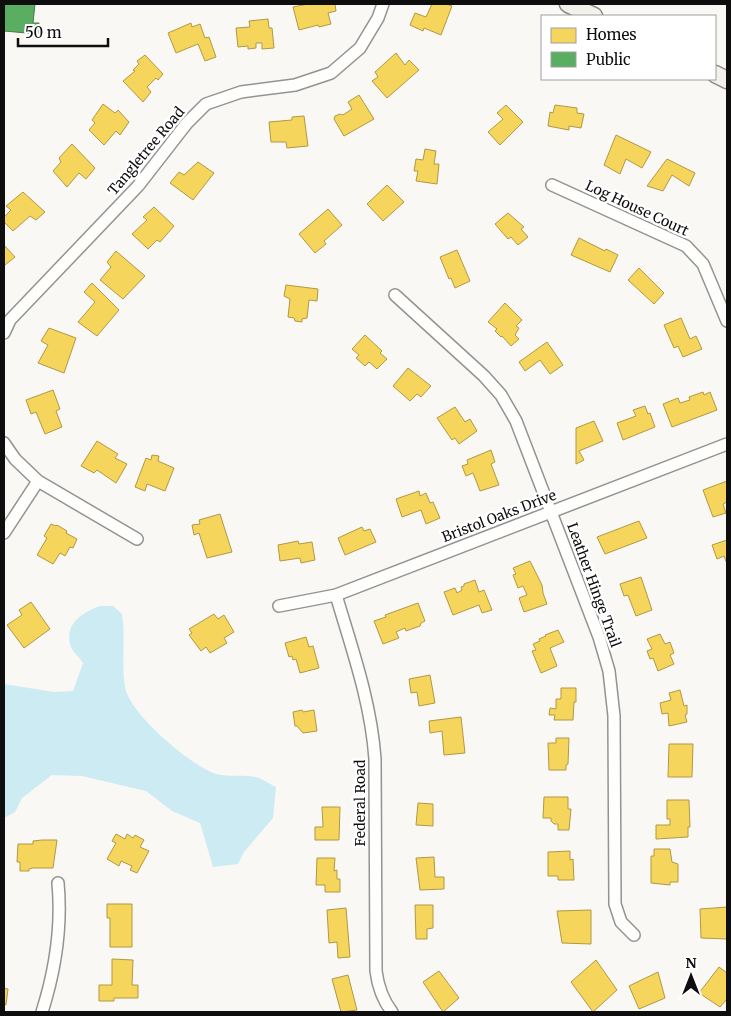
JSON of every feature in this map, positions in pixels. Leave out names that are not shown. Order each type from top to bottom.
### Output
[{"type":"main road","points":[[568,4],[592,15]]},
{"type":"street","name":"Tangletree Road","points":[[4,333],[10,320],[138,186],[186,123],[206,104],[241,92],[295,85],[331,73],[360,48],[378,18],[383,4]]},
{"type":"street","name":"Log House Court","points":[[552,185],[686,246],[704,264],[727,321]]},
{"type":"street","name":"Leather Hinge Trail","points":[[395,295],[484,376],[501,395],[516,421],[599,637],[609,672],[614,716],[615,904],[621,922],[634,935]]},
{"type":"street","points":[[4,443],[15,459],[38,481],[137,539]]},
{"type":"street","name":"Bristol Oaks Drive","points":[[279,606],[336,595],[727,444]]},
{"type":"street","points":[[4,534],[38,481]]},
{"type":"street","name":"Federal Road","points":[[336,595],[367,698],[374,732],[376,971],[383,1000],[392,1012]]},
{"type":"street","points":[[42,1012],[54,965],[60,906],[58,883]]},
{"type":"water","points":[[100,606],[113,606],[122,614],[125,687],[129,698],[148,723],[175,748],[202,768],[224,775],[255,777],[276,787],[273,818],[244,852],[238,864],[213,867],[200,823],[172,811],[146,791],[82,776],[52,775],[22,798],[15,812],[4,818],[4,684],[54,692],[73,691],[83,663],[71,647],[70,632],[76,620]]},
{"type":"building: Homes","points":[[308,4],[335,4],[336,11],[328,13],[331,24],[299,30],[293,7]]},
{"type":"building: Homes","points":[[432,4],[452,6],[441,35],[424,28],[423,31],[410,25],[415,13],[426,17]]},
{"type":"building: Homes","points":[[268,19],[269,28],[272,28],[274,48],[262,49],[262,43],[256,43],[256,48],[248,49],[248,46],[238,47],[236,28],[250,27],[249,21]]},
{"type":"building: Homes","points":[[191,23],[192,27],[200,24],[205,38],[209,37],[216,57],[205,61],[198,44],[176,53],[168,33]]},
{"type":"building: Homes","points":[[396,53],[405,65],[409,60],[419,70],[387,98],[372,81],[378,77],[375,72]]},
{"type":"building: Homes","points":[[145,55],[163,74],[158,80],[156,78],[147,87],[151,92],[143,102],[123,81],[135,71],[133,70],[139,64],[137,61]]},
{"type":"building: Homes","points":[[359,95],[374,119],[344,136],[334,119],[335,116],[343,115],[352,109],[348,102]]},
{"type":"building: Homes","points":[[103,104],[115,113],[118,110],[129,122],[120,135],[116,131],[104,145],[89,130],[95,123],[92,120]]},
{"type":"building: Homes","points":[[506,105],[523,122],[500,145],[488,132],[503,119],[497,113]]},
{"type":"building: Homes","points":[[555,105],[577,108],[577,113],[584,114],[581,128],[569,126],[569,130],[548,126],[550,112],[553,113]]},
{"type":"building: Homes","points":[[304,116],[308,146],[287,148],[286,142],[271,142],[269,122],[292,120],[292,117]]},
{"type":"building: Homes","points":[[616,135],[651,152],[642,168],[626,159],[620,174],[604,165]]},
{"type":"building: Homes","points":[[72,144],[95,168],[86,179],[79,173],[67,187],[53,171],[61,162],[59,158]]},
{"type":"building: Homes","points":[[425,149],[436,151],[434,164],[439,164],[437,184],[416,181],[418,171],[414,171],[416,159],[423,160]]},
{"type":"building: Homes","points":[[667,159],[695,173],[689,186],[672,175],[663,191],[647,186]]},
{"type":"building: Homes","points":[[198,162],[214,173],[193,200],[170,183],[179,172],[184,175]]},
{"type":"building: Homes","points":[[387,185],[404,202],[383,221],[367,204]]},
{"type":"building: Homes","points":[[23,192],[45,212],[36,220],[30,216],[13,231],[4,222],[4,217],[11,210],[6,206]]},
{"type":"building: Homes","points":[[154,207],[174,226],[160,242],[157,240],[148,249],[132,234],[147,220],[143,217]]},
{"type":"building: Homes","points":[[328,209],[342,225],[324,241],[326,244],[315,253],[299,234]]},
{"type":"building: Homes","points":[[508,213],[524,227],[521,229],[528,237],[518,245],[511,237],[508,239],[495,224]]},
{"type":"building: Homes","points":[[579,238],[605,251],[606,249],[618,255],[610,272],[571,255]]},
{"type":"building: Homes","points":[[4,245],[15,257],[5,265],[4,264]]},
{"type":"building: Homes","points":[[457,250],[470,281],[455,288],[440,257]]},
{"type":"building: Homes","points":[[116,251],[145,276],[123,299],[100,280],[111,267],[107,262]]},
{"type":"building: Homes","points":[[639,268],[664,293],[654,304],[628,280]]},
{"type":"building: Homes","points":[[92,283],[119,310],[97,336],[78,322],[95,302],[84,292]]},
{"type":"building: Homes","points":[[286,285],[318,289],[317,301],[309,300],[307,318],[302,319],[302,322],[288,317],[290,299],[284,296]]},
{"type":"building: Homes","points":[[505,303],[522,320],[516,326],[519,328],[515,335],[519,339],[511,346],[495,331],[497,329],[488,322]]},
{"type":"building: Homes","points":[[681,318],[690,339],[696,336],[702,349],[683,357],[678,346],[674,348],[664,325]]},
{"type":"building: Homes","points":[[49,328],[76,338],[64,373],[38,363],[48,345],[41,341]]},
{"type":"building: Homes","points":[[365,335],[382,351],[380,353],[387,359],[377,369],[369,362],[365,366],[356,358],[359,355],[352,349]]},
{"type":"building: Homes","points":[[547,342],[563,365],[550,374],[540,360],[525,371],[519,362]]},
{"type":"building: Homes","points":[[408,368],[431,386],[421,397],[417,394],[410,401],[393,386]]},
{"type":"building: Homes","points":[[53,390],[60,409],[56,411],[62,427],[45,434],[36,412],[31,414],[26,400]]},
{"type":"building: Homes","points":[[703,392],[704,395],[710,392],[717,410],[672,427],[663,404],[678,398],[680,403],[690,400],[689,397]]},
{"type":"building: Homes","points":[[645,406],[648,414],[650,413],[655,427],[623,440],[617,423],[636,416],[633,410]]},
{"type":"building: Homes","points":[[455,407],[465,422],[470,419],[477,431],[459,444],[455,438],[452,440],[437,418]]},
{"type":"building: Homes","points":[[594,421],[603,441],[579,451],[584,460],[576,464],[576,428]]},
{"type":"building: Homes","points":[[97,441],[118,454],[115,458],[127,464],[116,483],[97,470],[94,473],[81,466]]},
{"type":"building: Homes","points":[[491,450],[495,462],[491,464],[499,485],[480,491],[473,473],[466,476],[462,466],[468,464],[467,460]]},
{"type":"building: Homes","points":[[152,455],[159,456],[158,461],[174,468],[165,491],[147,484],[145,491],[135,487],[146,458],[151,460]]},
{"type":"building: Homes","points":[[727,481],[727,502],[723,504],[726,513],[713,517],[703,490]]},
{"type":"building: Homes","points":[[419,491],[420,496],[426,493],[430,503],[433,502],[440,518],[426,524],[421,510],[402,517],[396,499]]},
{"type":"building: Homes","points":[[220,514],[232,552],[207,558],[199,533],[194,535],[192,525],[200,524],[199,520]]},
{"type":"building: Homes","points":[[639,521],[647,538],[605,554],[597,537]]},
{"type":"building: Homes","points":[[51,524],[57,525],[77,539],[73,548],[70,547],[65,556],[60,553],[53,564],[37,555],[47,538],[44,536]]},
{"type":"building: Homes","points":[[362,527],[364,531],[370,529],[376,542],[345,555],[338,538]]},
{"type":"building: Homes","points":[[727,540],[727,564],[724,556],[717,559],[712,545]]},
{"type":"building: Homes","points":[[298,541],[299,544],[312,542],[315,560],[301,563],[300,558],[280,561],[278,545]]},
{"type":"building: Homes","points":[[530,561],[542,585],[547,604],[524,612],[519,598],[527,595],[523,586],[518,588],[513,575],[516,574],[513,568]]},
{"type":"building: Homes","points":[[641,577],[652,610],[636,616],[628,595],[624,596],[620,584]]},
{"type":"building: Homes","points":[[475,580],[479,592],[484,590],[492,610],[482,613],[479,605],[453,615],[444,592],[455,588],[457,593],[462,590],[461,587],[464,584]]},
{"type":"building: Homes","points":[[31,602],[50,629],[24,648],[7,625],[22,615],[19,610]]},
{"type":"building: Homes","points":[[418,603],[425,621],[420,626],[406,631],[405,628],[396,632],[399,638],[383,644],[374,621]]},
{"type":"building: Homes","points":[[214,614],[218,619],[224,615],[234,632],[224,638],[227,643],[210,653],[206,647],[201,651],[189,635],[192,633],[189,629]]},
{"type":"building: Homes","points":[[558,630],[564,642],[550,648],[557,666],[541,673],[532,651],[536,650],[533,644],[540,641],[539,639],[545,635]]},
{"type":"building: Homes","points":[[660,634],[665,644],[670,642],[674,653],[670,655],[674,664],[658,671],[653,658],[650,659],[647,651],[652,649],[647,639]]},
{"type":"building: Homes","points":[[306,637],[309,647],[313,646],[319,668],[300,673],[296,659],[293,660],[292,656],[289,657],[285,643]]},
{"type":"building: Homes","points":[[430,675],[435,703],[419,706],[417,692],[411,693],[409,679]]},
{"type":"building: Homes","points":[[561,688],[576,688],[573,720],[554,720],[555,715],[549,715],[550,708],[556,709],[556,699],[561,699]]},
{"type":"building: Homes","points":[[680,690],[684,706],[687,705],[687,714],[685,715],[687,722],[669,726],[668,713],[662,714],[660,703],[671,700],[669,693]]},
{"type":"building: Homes","points":[[302,710],[303,712],[314,710],[317,731],[303,733],[295,726],[293,712]]},
{"type":"building: Homes","points":[[461,717],[465,753],[444,755],[442,731],[430,733],[429,721]]},
{"type":"building: Homes","points":[[556,738],[569,738],[566,770],[549,770],[548,743],[556,743]]},
{"type":"building: Homes","points":[[669,744],[693,744],[692,777],[668,777]]},
{"type":"building: Homes","points":[[544,797],[568,797],[568,809],[571,809],[569,830],[558,830],[558,824],[554,824],[551,818],[543,818]]},
{"type":"building: Homes","points":[[667,800],[689,800],[690,827],[688,827],[688,837],[656,839],[656,825],[670,825],[670,819],[667,819]]},
{"type":"building: Homes","points":[[418,803],[433,804],[433,826],[416,825]]},
{"type":"building: Homes","points":[[322,807],[340,807],[339,840],[315,840],[315,827],[323,827]]},
{"type":"building: Homes","points":[[116,834],[125,839],[127,834],[133,838],[135,835],[144,840],[140,847],[149,851],[137,873],[130,870],[132,866],[121,861],[119,866],[107,859],[116,843],[112,841]]},
{"type":"building: Homes","points":[[57,840],[53,868],[33,868],[29,869],[29,871],[20,871],[20,862],[17,862],[18,844],[33,844],[33,841]]},
{"type":"building: Homes","points":[[654,849],[670,849],[672,862],[678,864],[678,882],[670,882],[670,885],[651,883],[651,856],[654,856]]},
{"type":"building: Homes","points":[[570,851],[570,860],[573,859],[574,880],[558,880],[558,876],[548,876],[548,852]]},
{"type":"building: Homes","points":[[434,857],[435,877],[444,877],[444,889],[420,890],[416,858]]},
{"type":"building: Homes","points":[[317,858],[335,858],[334,871],[337,870],[337,879],[340,879],[340,892],[325,892],[325,885],[316,885]]},
{"type":"building: Homes","points":[[107,904],[132,904],[132,947],[110,947],[110,918],[107,918]]},
{"type":"building: Homes","points":[[415,905],[433,905],[433,928],[427,929],[427,939],[416,939]]},
{"type":"building: Homes","points":[[727,907],[727,939],[701,938],[700,909]]},
{"type":"building: Homes","points":[[346,908],[350,957],[338,958],[337,942],[329,943],[327,910]]},
{"type":"building: Homes","points":[[591,910],[591,944],[562,943],[557,911]]},
{"type":"building: Homes","points":[[112,959],[133,960],[132,985],[138,985],[138,998],[114,998],[114,1001],[99,1001],[99,985],[112,985]]},
{"type":"building: Homes","points":[[596,960],[617,990],[593,1012],[571,982]]},
{"type":"building: Homes","points":[[719,967],[727,973],[727,999],[720,1007],[699,993]]},
{"type":"building: Homes","points":[[439,971],[459,998],[443,1012],[423,982]]},
{"type":"building: Homes","points":[[658,972],[665,998],[639,1009],[629,986]]},
{"type":"building: Homes","points":[[348,975],[357,1010],[341,1012],[332,979]]},
{"type":"building: Homes","points":[[4,988],[8,989],[6,1005],[4,1004]]},
{"type":"building: Public","points":[[4,4],[35,4],[33,23],[39,23],[38,34],[4,31]]}]
